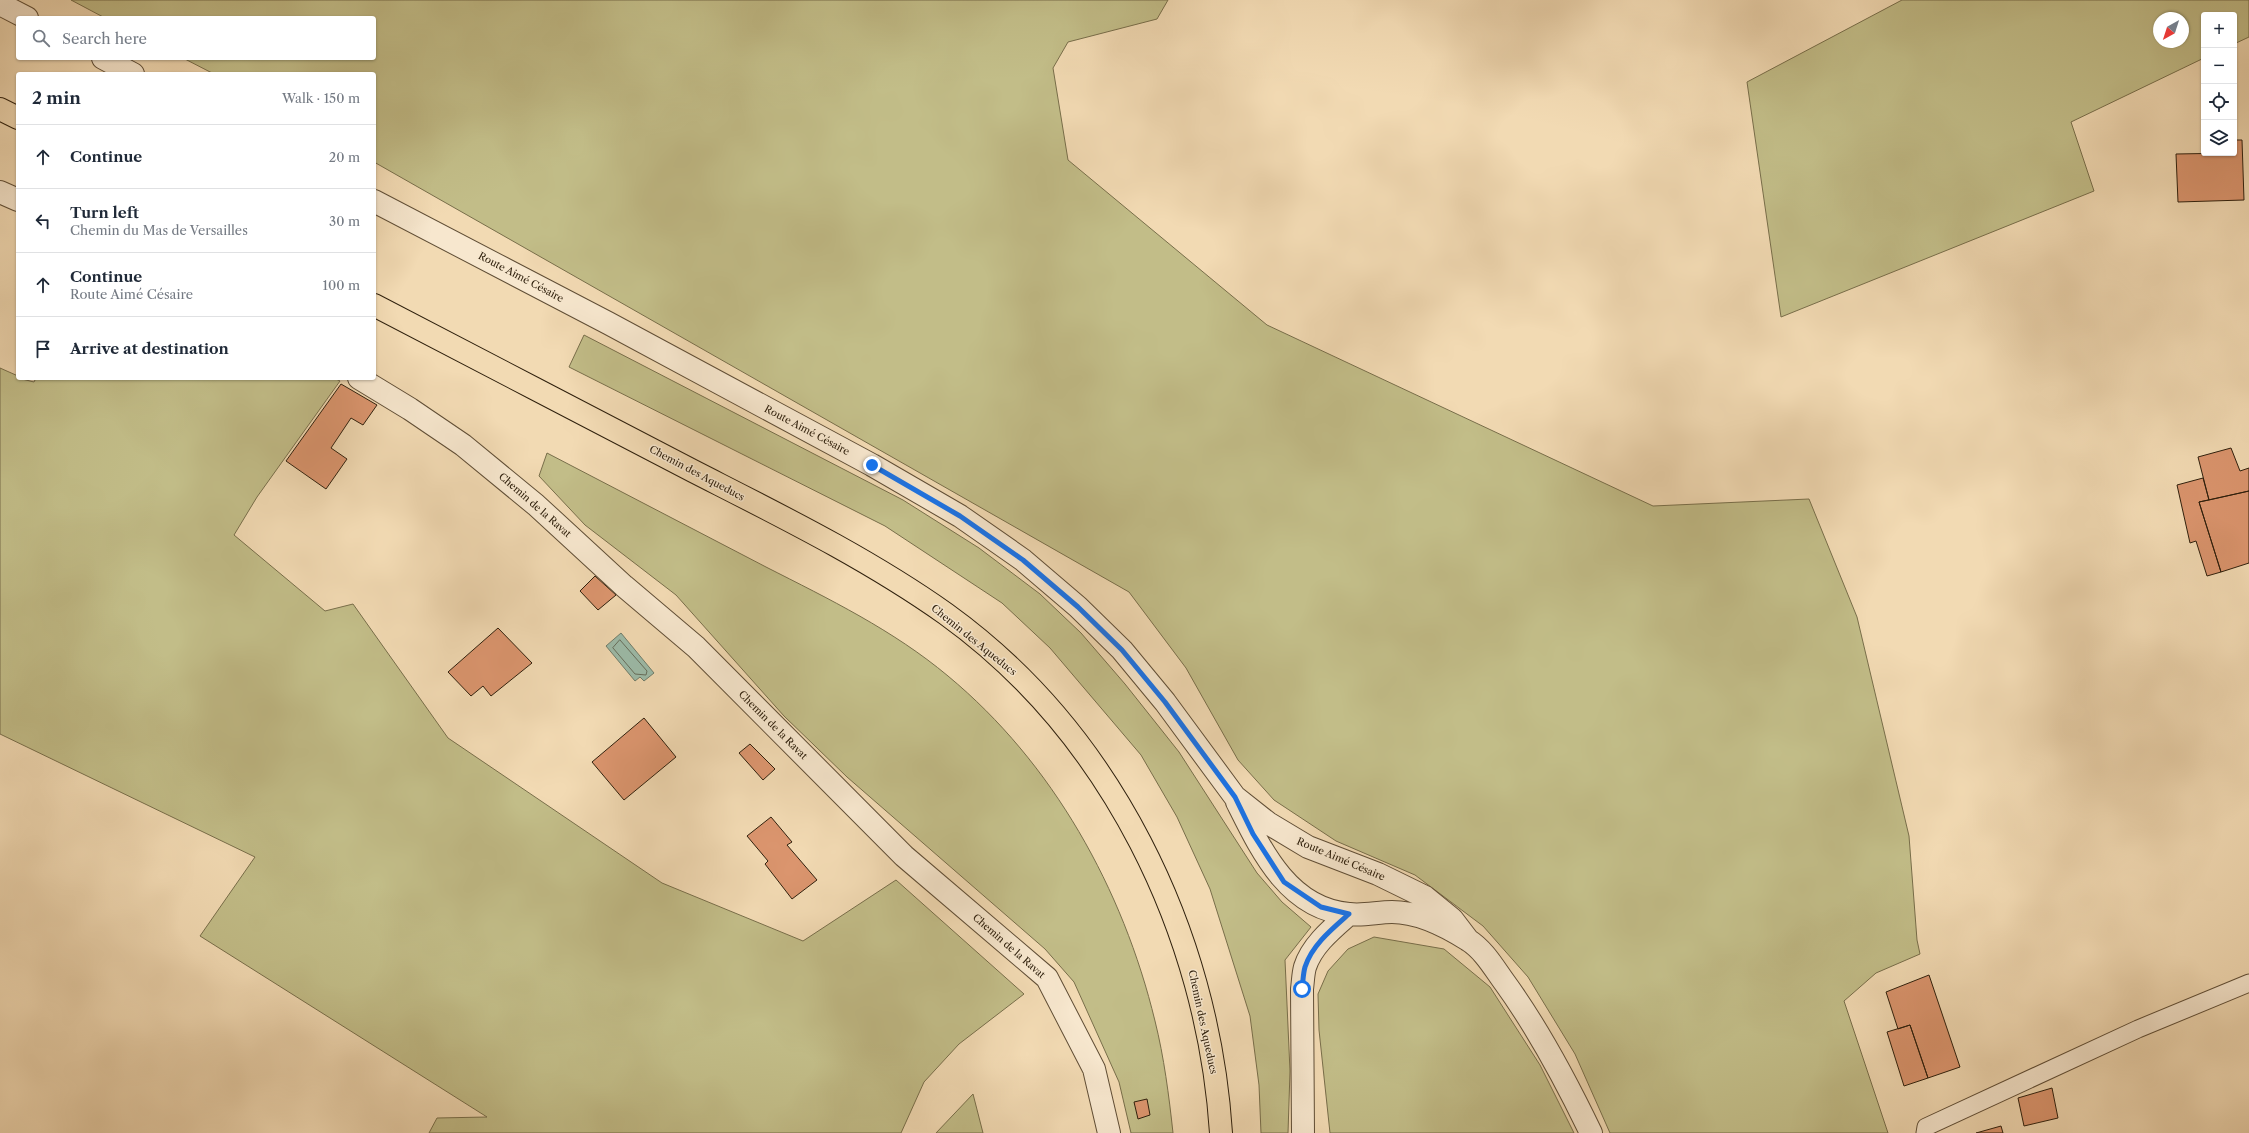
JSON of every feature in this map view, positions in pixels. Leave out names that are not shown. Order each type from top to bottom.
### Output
[{"type":"main road","points":[[0,109],[16,117]]},
{"type":"main road","name":"Chemin des Aqueducs","points":[[376,306],[719,484],[898,582],[948,616],[1020,677],[1086,756],[1116,800],[1144,848],[1173,913],[1195,978],[1211,1047],[1221,1133]]},
{"type":"street","points":[[0,4],[23,16]]},
{"type":"street","points":[[107,60],[129,72]]},
{"type":"street","points":[[0,192],[16,199]]},
{"type":"street","name":"Route Aimé Césaire","points":[[376,201],[872,465],[979,529],[1029,565],[1078,607],[1122,650],[1165,702],[1235,797],[1268,822],[1308,847],[1378,874],[1426,897],[1452,919],[1468,940]]},
{"type":"street","name":"Chemin de la Ravat","points":[[362,380],[410,409],[463,445],[536,505],[624,586],[696,647],[904,856],[1047,978],[1094,1069],[1109,1133]]},
{"type":"street","points":[[1235,797],[1253,834],[1284,882],[1321,907],[1349,914],[1394,912],[1423,917],[1468,940],[1487,957],[1522,1006],[1564,1078],[1591,1133]]},
{"type":"street","points":[[1303,1133],[1302,1003],[1306,967],[1315,949],[1328,933],[1349,914]]},
{"type":"lane","points":[[1925,1133],[1926,1127],[2138,1029],[2249,983]]},
{"type":"shaded area","points":[[71,0],[1168,0],[1157,19],[1068,42],[1053,68],[1068,160],[1267,325],[1653,506],[1809,499],[1857,617],[1909,836],[1917,940],[1920,954],[1876,973],[1844,1001],[1888,1133],[1610,1133],[1575,1054],[1528,977],[1483,926],[1415,875],[1336,841],[1274,800],[1238,760],[1186,668],[1129,592],[376,163],[376,72],[210,72],[187,60],[376,60],[376,16],[101,16]]},
{"type":"shaded area","points":[[1902,0],[2249,0],[2249,37],[2237,43],[2237,12],[2201,12],[2201,59],[2071,122],[2094,191],[1781,317],[1747,82]]},
{"type":"shaded area","points":[[584,335],[903,500],[979,548],[1040,594],[1081,633],[1125,684],[1179,752],[1257,873],[1282,902],[1311,927],[1285,960],[1290,1071],[1288,1133],[1261,1133],[1259,1085],[1250,1016],[1210,889],[1177,817],[1141,755],[1050,648],[1002,603],[885,526],[569,367]]},
{"type":"shaded area","points":[[0,368],[16,375],[16,380],[34,382],[35,380],[338,380],[340,381],[257,497],[234,535],[325,611],[353,604],[448,738],[662,883],[803,941],[896,880],[1024,994],[959,1044],[924,1082],[901,1133],[429,1133],[437,1118],[487,1117],[200,936],[255,857],[0,734]]},
{"type":"shaded area","points":[[547,453],[860,616],[927,659],[986,710],[1020,748],[1051,789],[1079,832],[1103,877],[1124,924],[1141,972],[1155,1021],[1166,1077],[1173,1133],[1131,1133],[1119,1082],[1074,982],[1045,949],[847,777],[784,716],[676,595],[585,525],[539,476]]},
{"type":"shaded area","points":[[1374,937],[1444,949],[1490,987],[1540,1065],[1574,1133],[1330,1133],[1319,1030],[1318,994],[1328,971],[1348,949]]},
{"type":"shaded area","points":[[973,1094],[983,1133],[936,1133]]},
{"type":"water","points":[[621,633],[654,673],[644,681],[640,677],[635,681],[606,646]]},
{"type":"building","points":[[2237,140],[2242,140],[2244,200],[2178,202],[2176,154],[2201,154],[2201,156],[2237,156]]},
{"type":"building","points":[[341,384],[377,405],[363,425],[351,418],[331,448],[347,459],[326,489],[286,461]]},
{"type":"building","points":[[2231,448],[2240,471],[2249,468],[2249,491],[2209,500],[2198,457]]},
{"type":"building","points":[[2203,478],[2209,500],[2199,502],[2221,572],[2207,576],[2196,541],[2190,543],[2177,485]]},
{"type":"building","points":[[2249,491],[2249,563],[2221,572],[2199,502]]},
{"type":"building","points":[[595,576],[616,595],[598,610],[580,591]]},
{"type":"building","points":[[498,628],[532,663],[491,696],[483,686],[471,696],[448,672]]},
{"type":"building","points":[[644,718],[676,757],[624,800],[592,762]]},
{"type":"building","points":[[750,744],[775,769],[763,780],[739,753]]},
{"type":"building","points":[[771,817],[792,842],[787,845],[817,880],[792,899],[765,864],[768,861],[747,836]]},
{"type":"building","points":[[1929,975],[1960,1067],[1928,1078],[1910,1025],[1898,1029],[1886,992]]},
{"type":"building","points":[[1910,1025],[1928,1078],[1904,1086],[1887,1032]]},
{"type":"building","points":[[2052,1088],[2058,1118],[2024,1126],[2018,1098]]},
{"type":"building","points":[[1147,1099],[1150,1115],[1138,1119],[1134,1102]]},
{"type":"building","points":[[2001,1126],[2003,1133],[1976,1133]]},
{"type":"route","points":[[872,465],[960,516],[1023,560],[1078,607],[1122,650],[1165,702],[1235,797],[1253,834],[1284,882],[1299,894],[1321,907],[1349,914],[1328,933],[1315,949],[1306,967],[1302,989]]}]
